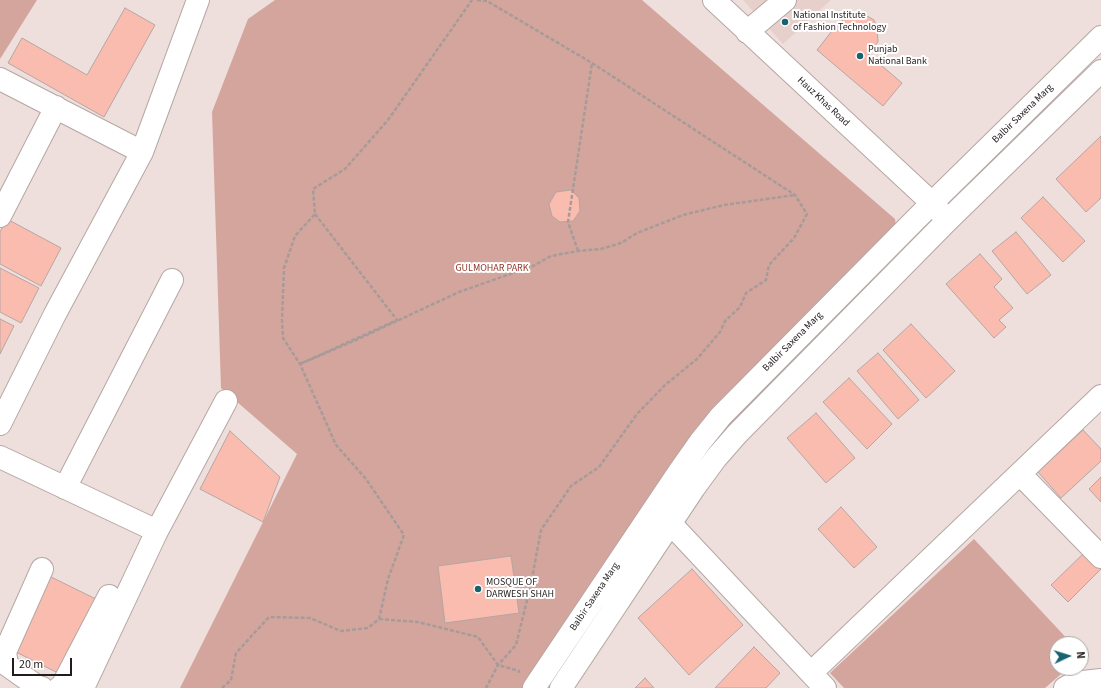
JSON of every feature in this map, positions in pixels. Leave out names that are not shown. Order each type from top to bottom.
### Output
[{"type":"street","points":[[0,424],[55,314],[142,152],[198,0]]},
{"type":"street","name":"Hauz Khas Road","points":[[714,0],[932,203],[947,221]]},
{"type":"street","points":[[748,32],[783,1]]},
{"type":"street","name":"Balbir Saxena Marg","points":[[534,688],[700,442],[721,416],[932,203],[1101,37]]},
{"type":"street","points":[[561,688],[694,488],[716,458],[737,434],[947,221],[1101,71]]},
{"type":"street","points":[[0,79],[142,152]]},
{"type":"street","points":[[0,216],[56,107]]},
{"type":"street","points":[[65,488],[172,280]]},
{"type":"street","points":[[654,510],[671,524],[818,681],[1020,474],[1101,396]]},
{"type":"street","points":[[83,688],[157,531],[226,401]]},
{"type":"street","points":[[0,458],[157,531]]},
{"type":"street","points":[[1020,474],[1101,557]]},
{"type":"street","points":[[42,569],[5,652],[7,665],[44,688],[62,686],[109,596]]},
{"type":"street","points":[[1065,688],[1074,683],[1101,680]]},
{"type":"path","points":[[397,320],[315,214],[313,189],[345,169],[388,120],[472,0]]},
{"type":"path","points":[[477,0],[487,1],[592,64],[795,195],[806,214],[794,238],[769,265],[766,280],[746,293],[740,307],[725,321],[720,332],[697,359],[665,384],[637,414],[599,467],[571,486],[541,530],[531,584],[516,645],[498,665],[486,688]]},
{"type":"path","points":[[578,251],[568,222],[592,64]]},
{"type":"path","points":[[300,364],[356,340],[459,292],[533,266],[551,256],[578,251],[601,249],[621,243],[637,234],[682,215],[724,205],[795,195]]},
{"type":"path","points":[[222,688],[231,680],[236,653],[269,617],[310,618],[341,631],[368,628],[379,619],[388,579],[404,535],[366,479],[336,445],[300,364],[283,338],[282,319],[284,268],[295,236],[315,214]]},
{"type":"path","points":[[379,619],[418,622],[478,636],[498,665]]},
{"type":"shaded area","name":"National Institute of Fashion Technology","points":[[743,0],[831,0],[783,44]]},
{"type":"green space","points":[[0,0],[37,0],[0,59]]},
{"type":"green space","name":"GULMOHAR PARK","points":[[275,0],[642,0],[895,219],[897,234],[675,466],[523,688],[180,688],[297,454],[221,388],[212,112],[248,19]]},
{"type":"green space","points":[[974,539],[1065,636],[1049,636],[1049,676],[1059,676],[1045,688],[844,688],[830,673]]},
{"type":"building","points":[[125,8],[155,25],[104,117],[8,63],[22,38],[87,75]]},
{"type":"building","points":[[851,13],[862,13],[874,20],[877,27],[878,42],[868,54],[902,83],[883,106],[817,50],[835,27]]},
{"type":"building","points":[[1101,136],[1101,198],[1086,212],[1056,179]]},
{"type":"building","points":[[571,190],[579,198],[580,211],[573,221],[560,222],[552,216],[549,204],[556,192]]},
{"type":"building","points":[[1043,197],[1085,241],[1063,262],[1021,218]]},
{"type":"building","points":[[7,219],[61,248],[41,286],[0,264],[0,232]]},
{"type":"building","points":[[1016,232],[1051,275],[1027,294],[992,251]]},
{"type":"building","points":[[980,254],[1002,279],[994,287],[1013,308],[999,320],[1006,327],[994,338],[946,284]]},
{"type":"building","points":[[0,268],[39,288],[21,323],[0,312]]},
{"type":"building","points":[[0,319],[14,326],[0,354]]},
{"type":"building","points":[[911,324],[955,371],[926,398],[883,350]]},
{"type":"building","points":[[878,353],[919,400],[898,419],[857,371]]},
{"type":"building","points":[[849,378],[892,424],[867,449],[823,402]]},
{"type":"building","points":[[816,413],[855,458],[826,483],[787,438]]},
{"type":"building","points":[[1083,430],[1101,449],[1101,461],[1061,498],[1038,472]]},
{"type":"building","points":[[230,431],[280,477],[263,522],[200,489]]},
{"type":"building","points":[[1101,477],[1101,502],[1089,489]]},
{"type":"building","points":[[841,507],[877,547],[854,568],[818,529]]},
{"type":"building","points":[[1086,551],[1101,566],[1101,569],[1068,602],[1051,585]]},
{"type":"building","name":"MOSQUE OF DARWESH SHAH","points":[[511,556],[519,613],[445,623],[438,566]]},
{"type":"building","points":[[692,569],[743,625],[689,675],[638,618]]},
{"type":"building","points":[[49,576],[98,600],[62,675],[12,650]]},
{"type":"building","points":[[754,647],[780,673],[766,688],[715,688]]},
{"type":"building","points":[[645,678],[654,688],[635,688]]},
{"type":"place","name":"National Institute of Fashion Technology","points":[[785,22]]},
{"type":"place","name":"Punjab National Bank","points":[[860,56]]},
{"type":"place","name":"MOSQUE OF DARWESH SHAH","points":[[478,589]]}]
